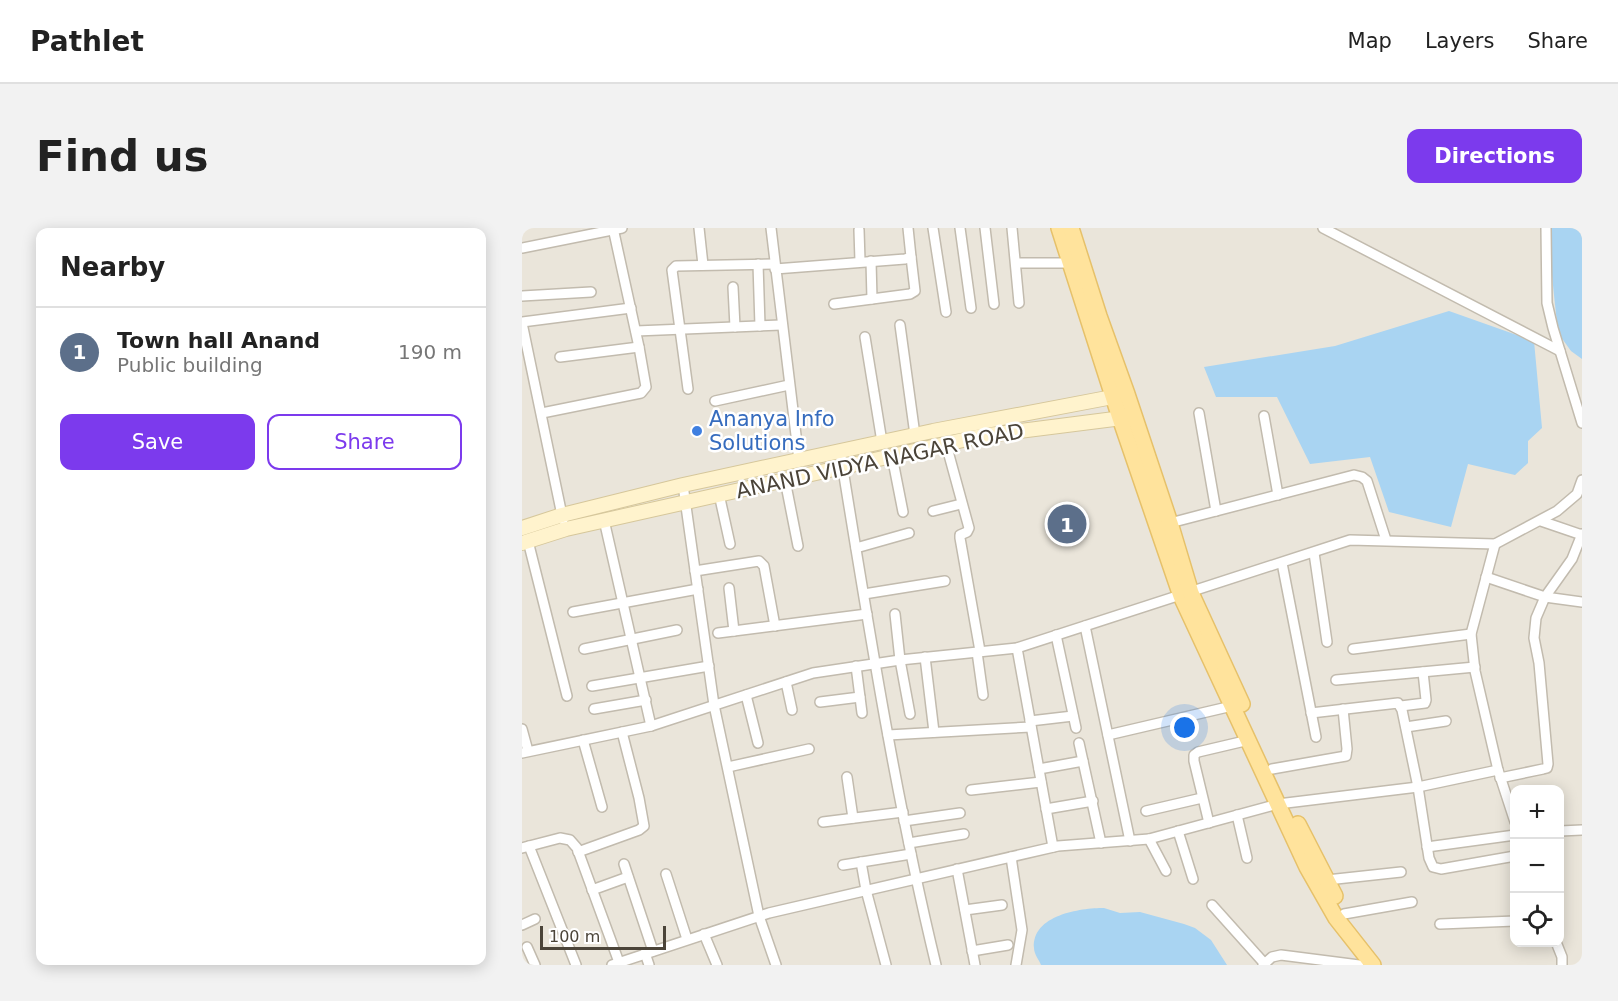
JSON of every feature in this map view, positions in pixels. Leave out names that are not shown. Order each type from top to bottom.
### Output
[{"type":"main road","points":[[1059,228],[1120,395]]},
{"type":"main road","points":[[1071,228],[1099,316],[1120,395],[1186,594],[1232,706],[1344,914],[1382,965]]},
{"type":"main road","name":"ANAND VIDYA NAGAR ROAD","points":[[525,542],[564,522],[683,485],[915,435],[1120,395]]},
{"type":"main road","points":[[1127,417],[1170,523],[1186,594],[1272,769],[1307,867],[1336,918],[1373,965]]},
{"type":"main road","name":"ANAND VIDYA NAGAR ROAD","points":[[522,528],[564,522],[604,520],[981,436],[1127,417]]},
{"type":"street","points":[[522,248],[575,232],[616,228],[646,382],[644,391],[542,413]]},
{"type":"street","points":[[699,228],[703,265]]},
{"type":"street","points":[[771,228],[799,460]]},
{"type":"street","points":[[834,304],[910,294],[915,291],[908,228]]},
{"type":"street","points":[[933,228],[946,312]]},
{"type":"street","points":[[960,228],[970,308]]},
{"type":"street","points":[[985,228],[994,304]]},
{"type":"street","points":[[1012,228],[1019,303]]},
{"type":"street","points":[[1323,228],[1560,351]]},
{"type":"street","points":[[1546,228],[1547,303],[1582,423]]},
{"type":"street","points":[[859,230],[872,299]]},
{"type":"street","points":[[688,389],[672,270],[676,266],[758,264],[775,266],[911,257]]},
{"type":"street","points":[[1016,263],[1070,263]]},
{"type":"street","points":[[758,264],[760,326]]},
{"type":"street","points":[[733,286],[735,327]]},
{"type":"street","points":[[522,296],[591,292]]},
{"type":"street","points":[[564,522],[522,327],[631,308]]},
{"type":"street","points":[[636,331],[781,325]]},
{"type":"street","points":[[900,325],[915,435]]},
{"type":"street","points":[[865,337],[882,442]]},
{"type":"street","points":[[561,357],[639,346]]},
{"type":"street","points":[[522,380],[534,378]]},
{"type":"street","points":[[716,401],[789,385]]},
{"type":"street","points":[[1199,413],[1216,511]]},
{"type":"street","points":[[1264,416],[1278,495]]},
{"type":"street","points":[[946,444],[969,528],[960,535],[960,538],[983,695]]},
{"type":"street","points":[[840,451],[910,854],[936,965]]},
{"type":"street","points":[[892,456],[903,512]]},
{"type":"street","points":[[1170,523],[1354,475],[1367,481],[1386,540]]},
{"type":"street","points":[[786,480],[798,546]]},
{"type":"street","points":[[522,729],[525,752],[651,726],[813,673],[875,663],[1017,648],[1282,564],[1350,540],[1496,544],[1567,504],[1577,494],[1582,480]]},
{"type":"street","points":[[683,485],[714,705],[759,916],[776,965]]},
{"type":"street","points":[[719,494],[730,544]]},
{"type":"street","points":[[933,511],[961,504]]},
{"type":"street","points":[[604,520],[651,726]]},
{"type":"street","points":[[576,965],[526,847],[560,838],[570,840],[578,852],[617,964],[759,916],[1053,847],[1149,839],[1283,803],[1418,787],[1547,768],[1539,663],[1534,638],[1536,618],[1545,597],[1572,560],[1582,535],[1540,520]]},
{"type":"street","points":[[856,548],[909,533]]},
{"type":"street","points":[[525,542],[567,696]]},
{"type":"street","points":[[1496,544],[1471,634],[1475,667],[1499,774],[1510,807]]},
{"type":"street","points":[[1314,553],[1327,642]]},
{"type":"street","points":[[695,571],[759,561],[764,566],[775,626]]},
{"type":"street","points":[[1282,564],[1316,737]]},
{"type":"street","points":[[1486,577],[1545,597],[1582,602]]},
{"type":"street","points":[[864,594],[945,581]]},
{"type":"street","points":[[729,588],[734,631]]},
{"type":"street","points":[[573,612],[698,590]]},
{"type":"street","points":[[718,633],[867,614]]},
{"type":"street","points":[[895,614],[900,660],[910,714]]},
{"type":"street","points":[[1085,626],[1130,841]]},
{"type":"street","points":[[584,649],[677,630]]},
{"type":"street","points":[[1353,649],[1471,634]]},
{"type":"street","points":[[1056,635],[1076,728]]},
{"type":"street","points":[[1017,648],[1053,847]]},
{"type":"street","points":[[925,657],[934,732]]},
{"type":"street","points":[[592,686],[709,666]]},
{"type":"street","points":[[856,666],[862,713]]},
{"type":"street","points":[[1336,680],[1475,667]]},
{"type":"street","points":[[1311,713],[1395,702],[1401,706],[1425,703],[1423,672]]},
{"type":"street","points":[[786,682],[792,710]]},
{"type":"street","points":[[746,695],[758,743]]},
{"type":"street","points":[[820,702],[860,697]]},
{"type":"street","points":[[594,709],[645,700]]},
{"type":"street","points":[[1108,735],[1232,706]]},
{"type":"street","points":[[1401,706],[1418,787],[1430,864],[1437,869],[1510,857]]},
{"type":"street","points":[[1272,769],[1346,756],[1343,709]]},
{"type":"street","points":[[888,735],[1030,724],[1073,716]]},
{"type":"street","points":[[1406,727],[1446,721]]},
{"type":"street","points":[[578,852],[639,830],[644,826],[622,732]]},
{"type":"street","points":[[583,740],[602,807]]},
{"type":"street","points":[[1209,823],[1194,755],[1198,752],[1249,740]]},
{"type":"street","points":[[1079,743],[1101,843]]},
{"type":"street","points":[[728,767],[809,749]]},
{"type":"street","points":[[1039,770],[1083,761]]},
{"type":"street","points":[[847,777],[853,818]]},
{"type":"street","points":[[971,790],[1041,782]]},
{"type":"street","points":[[1146,811],[1203,798]]},
{"type":"street","points":[[1046,809],[1093,801]]},
{"type":"street","points":[[823,822],[853,818],[960,813]]},
{"type":"street","points":[[1237,815],[1247,858]]},
{"type":"street","points":[[1564,831],[1582,830]]},
{"type":"street","points":[[1178,831],[1193,879]]},
{"type":"street","points":[[909,843],[964,834]]},
{"type":"street","points":[[1427,847],[1510,836]]},
{"type":"street","points":[[1149,839],[1166,872]]},
{"type":"street","points":[[843,865],[910,854]]},
{"type":"street","points":[[1011,856],[1022,930],[1016,965]]},
{"type":"street","points":[[861,862],[886,965]]},
{"type":"street","points":[[624,864],[649,952],[649,965]]},
{"type":"street","points":[[957,869],[975,965]]},
{"type":"street","points":[[1327,880],[1401,872]]},
{"type":"street","points":[[666,873],[687,939]]},
{"type":"street","points":[[592,890],[628,877]]},
{"type":"street","points":[[1344,914],[1412,902]]},
{"type":"street","points":[[964,910],[1002,905]]},
{"type":"street","points":[[1212,905],[1263,964],[1272,957],[1281,956],[1359,965]]},
{"type":"street","points":[[522,925],[535,919]]},
{"type":"street","points":[[1440,924],[1510,921]]},
{"type":"street","points":[[704,934],[717,965]]},
{"type":"street","points":[[972,951],[1008,945]]},
{"type":"street","points":[[527,947],[535,965]]},
{"type":"street","points":[[1558,947],[1562,965]]},
{"type":"shaded area","points":[[522,228],[1582,228],[1582,965],[522,965]]},
{"type":"water","points":[[1552,228],[1582,228],[1582,359],[1571,351],[1558,333],[1552,276]]},
{"type":"water","points":[[1449,311],[1534,341],[1542,428],[1528,441],[1528,463],[1515,475],[1468,464],[1451,527],[1389,512],[1370,457],[1310,464],[1277,397],[1216,397],[1204,367],[1335,346]]},
{"type":"water","points":[[1104,908],[1120,913],[1140,912],[1195,928],[1211,940],[1227,965],[1041,965],[1034,948],[1035,937],[1041,928],[1049,921],[1071,912]]},
{"type":"place","name":"Ananya Info Solutions","points":[[697,431]]},
{"type":"place","name":"Town hall Anand","points":[[1067,524]]}]
